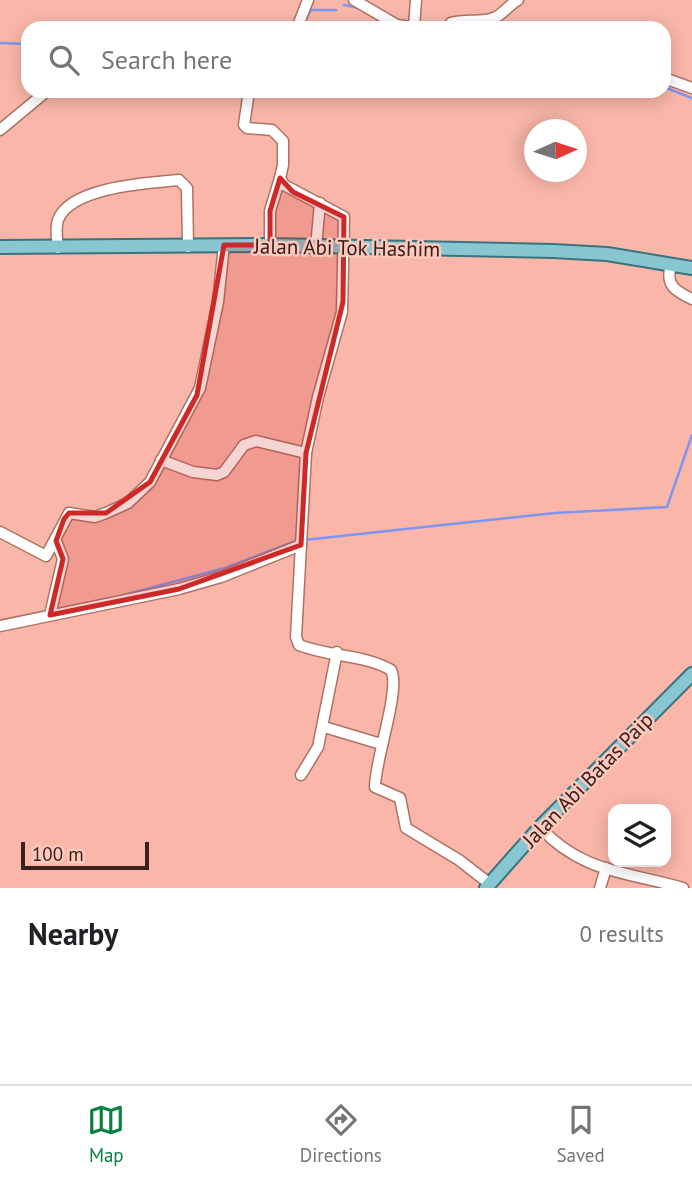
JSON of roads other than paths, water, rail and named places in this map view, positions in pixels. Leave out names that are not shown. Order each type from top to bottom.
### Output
[{"type":"main road","name":"Jalan Abi Tok Hashim","points":[[0,247],[270,246],[553,251],[607,254],[692,268]]},
{"type":"main road","name":"Jalan Abi Batas Paip","points":[[488,886],[540,827],[692,674]]},
{"type":"street","points":[[300,21],[308,0]]},
{"type":"street","points":[[355,0],[390,21]]},
{"type":"street","points":[[416,0],[416,21]]},
{"type":"street","points":[[456,21],[482,21],[497,17],[518,0]]},
{"type":"street","points":[[671,80],[692,88]]},
{"type":"street","points":[[0,130],[39,98]]},
{"type":"street","points":[[248,98],[244,125],[247,128],[272,130],[283,141],[280,178],[270,211],[270,246]]},
{"type":"street","points":[[280,178],[293,192],[344,217],[342,312],[318,397],[306,453],[296,637],[299,645],[307,648],[337,652],[379,663],[391,670],[396,686],[381,744],[375,787],[400,798],[406,828],[459,860],[488,886]]},
{"type":"street","points":[[58,248],[57,223],[70,203],[106,191],[179,180],[187,188],[188,247]]},
{"type":"street","points":[[316,247],[320,203]]},
{"type":"street","points":[[0,531],[41,556],[50,554],[69,513],[95,517],[128,503],[150,482],[200,388],[218,302],[224,246]]},
{"type":"street","points":[[671,265],[669,281],[673,290],[692,299]]},
{"type":"street","points":[[160,460],[193,472],[217,475],[224,472],[244,445],[256,441],[306,453]]},
{"type":"street","points":[[50,615],[63,559],[56,541]]},
{"type":"street","points":[[0,626],[178,589],[220,577],[301,545]]},
{"type":"street","points":[[301,775],[318,747],[324,727],[337,652]]},
{"type":"street","points":[[324,727],[381,744]]},
{"type":"street","points":[[540,827],[555,844],[576,859],[659,885],[682,888]]},
{"type":"street","points":[[600,888],[606,868]]},
{"type":"waterway","points":[[344,5],[359,8]]},
{"type":"waterway","points":[[306,19],[311,10],[336,10]]},
{"type":"waterway","points":[[370,13],[379,21]]},
{"type":"waterway","points":[[0,43],[21,44]]},
{"type":"waterway","points":[[671,90],[692,98]]},
{"type":"waterway","points":[[304,540],[555,513],[667,507],[692,435]]},
{"type":"waterway","points":[[120,596],[225,568],[293,542]]}]
